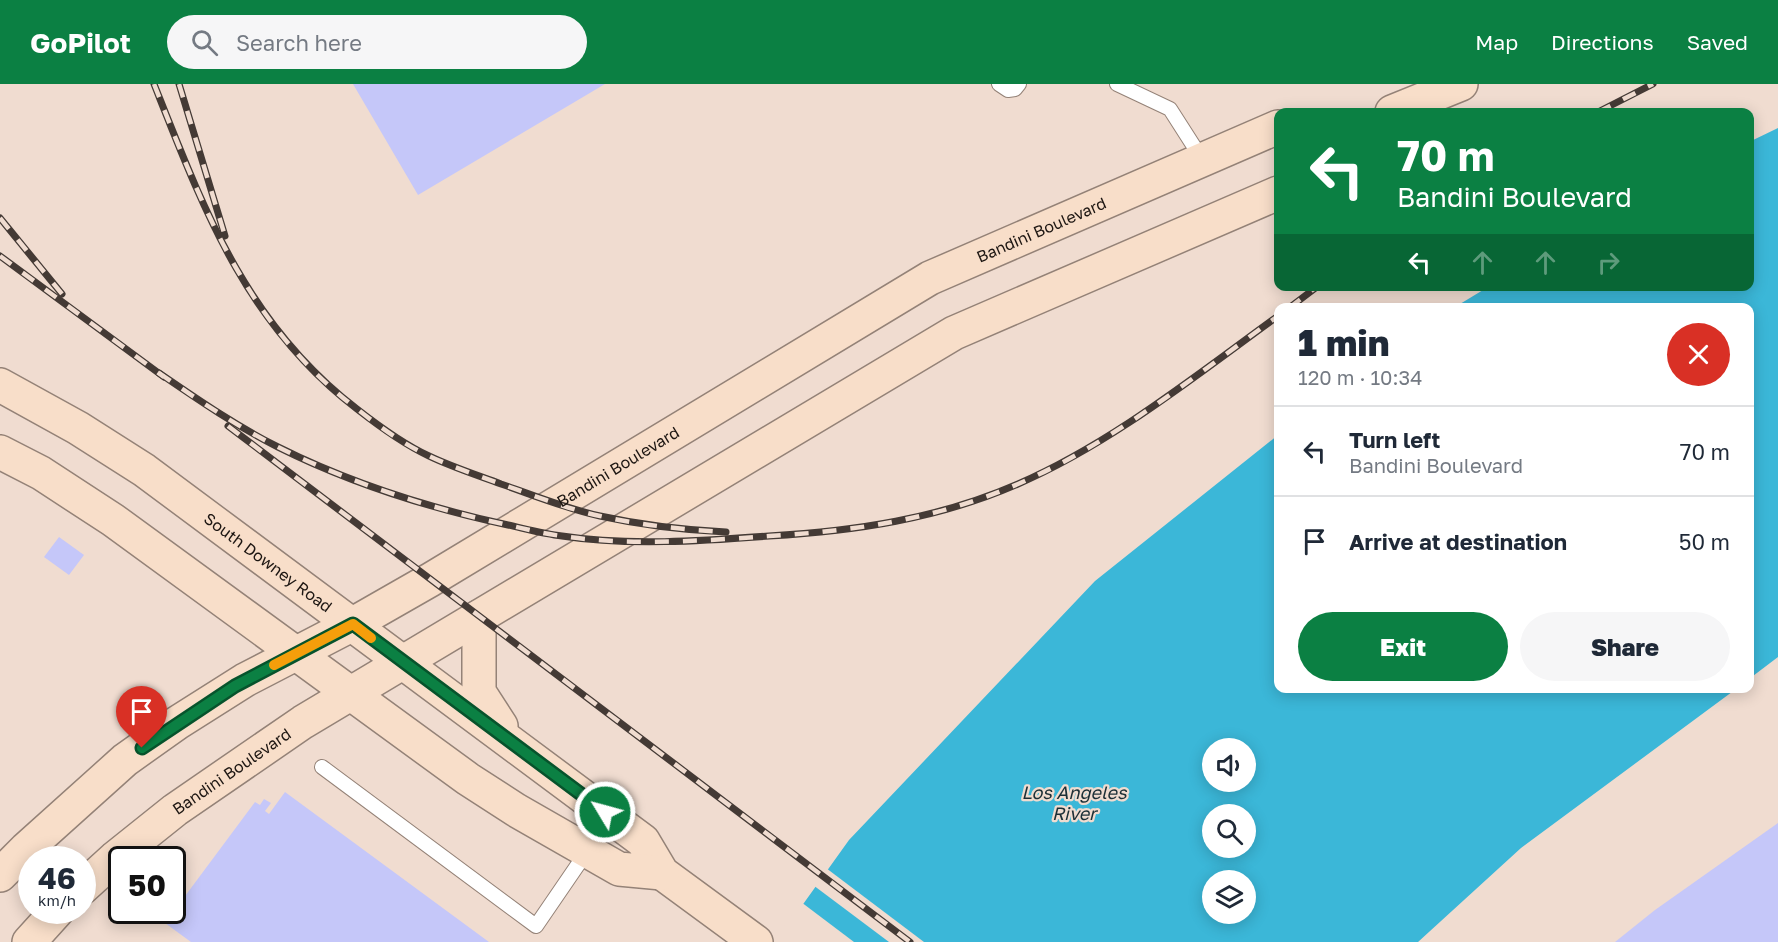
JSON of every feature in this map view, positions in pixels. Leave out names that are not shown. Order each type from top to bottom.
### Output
[{"type":"main road","points":[[1402,108],[1461,84]]},
{"type":"main road","name":"Bandini Boulevard","points":[[0,875],[125,760],[235,686],[353,624],[499,539],[930,278],[1274,129]]},
{"type":"main road","name":"Bandini Boulevard","points":[[96,875],[175,810],[303,722],[954,333],[1274,195]]},
{"type":"main road","name":"South Downey Road","points":[[0,385],[78,428],[144,470],[643,841],[662,873],[756,942]]},
{"type":"main road","points":[[0,452],[41,473],[113,520],[468,779],[516,810],[619,869],[662,873]]},
{"type":"main road","points":[[479,618],[479,692],[509,740]]},
{"type":"main road","points":[[29,942],[45,924]]},
{"type":"lane","points":[[999,84],[1008,90],[1015,89],[1019,84]]},
{"type":"lane","points":[[1117,84],[1170,109],[1202,159]]},
{"type":"lane","points":[[322,766],[536,926],[588,850]]},
{"type":"water","points":[[1778,128],[1778,657],[1754,675],[1754,303],[1462,303],[1481,291],[1754,291],[1754,140]]},
{"type":"water","name":"Los Angeles River","points":[[1274,438],[1274,693],[1731,693],[1521,848],[1418,942],[776,942],[849,840],[1095,581]]},
{"type":"pier","points":[[826,868],[924,942],[889,942],[813,885]]},
{"type":"pier","points":[[801,902],[854,942],[773,942]]},
{"type":"building","points":[[353,84],[605,84],[418,195]]},
{"type":"building","points":[[59,537],[84,555],[69,575],[44,557]]},
{"type":"building","points":[[285,792],[489,942],[191,942],[166,924],[186,924],[186,895],[255,802],[260,805],[264,799],[271,803],[265,811],[269,814]]},
{"type":"building","points":[[1778,823],[1778,942],[1615,942],[1655,910]]},
{"type":"railway","points":[[154,84],[211,220],[257,302],[285,340],[318,376],[357,409],[392,435],[429,456],[563,506],[631,522],[726,532]]},
{"type":"railway","points":[[179,84],[225,236]]},
{"type":"railway","points":[[1606,108],[1653,84]]},
{"type":"railway","points":[[0,218],[62,294]]},
{"type":"railway","points":[[0,256],[164,377]]},
{"type":"railway","points":[[1296,303],[1311,291]]},
{"type":"railway","points":[[159,373],[232,421],[278,447],[333,472],[419,502],[478,518],[562,536],[638,542],[718,540],[864,527],[927,515],[988,496],[1053,467],[1120,429],[1274,319]]},
{"type":"railway","points":[[228,426],[910,942]]},
{"type":"slow traffic","points":[[274,665],[353,624],[371,638]]},
{"type":"route","points":[[142,748],[245,680],[353,624],[605,812]]}]
